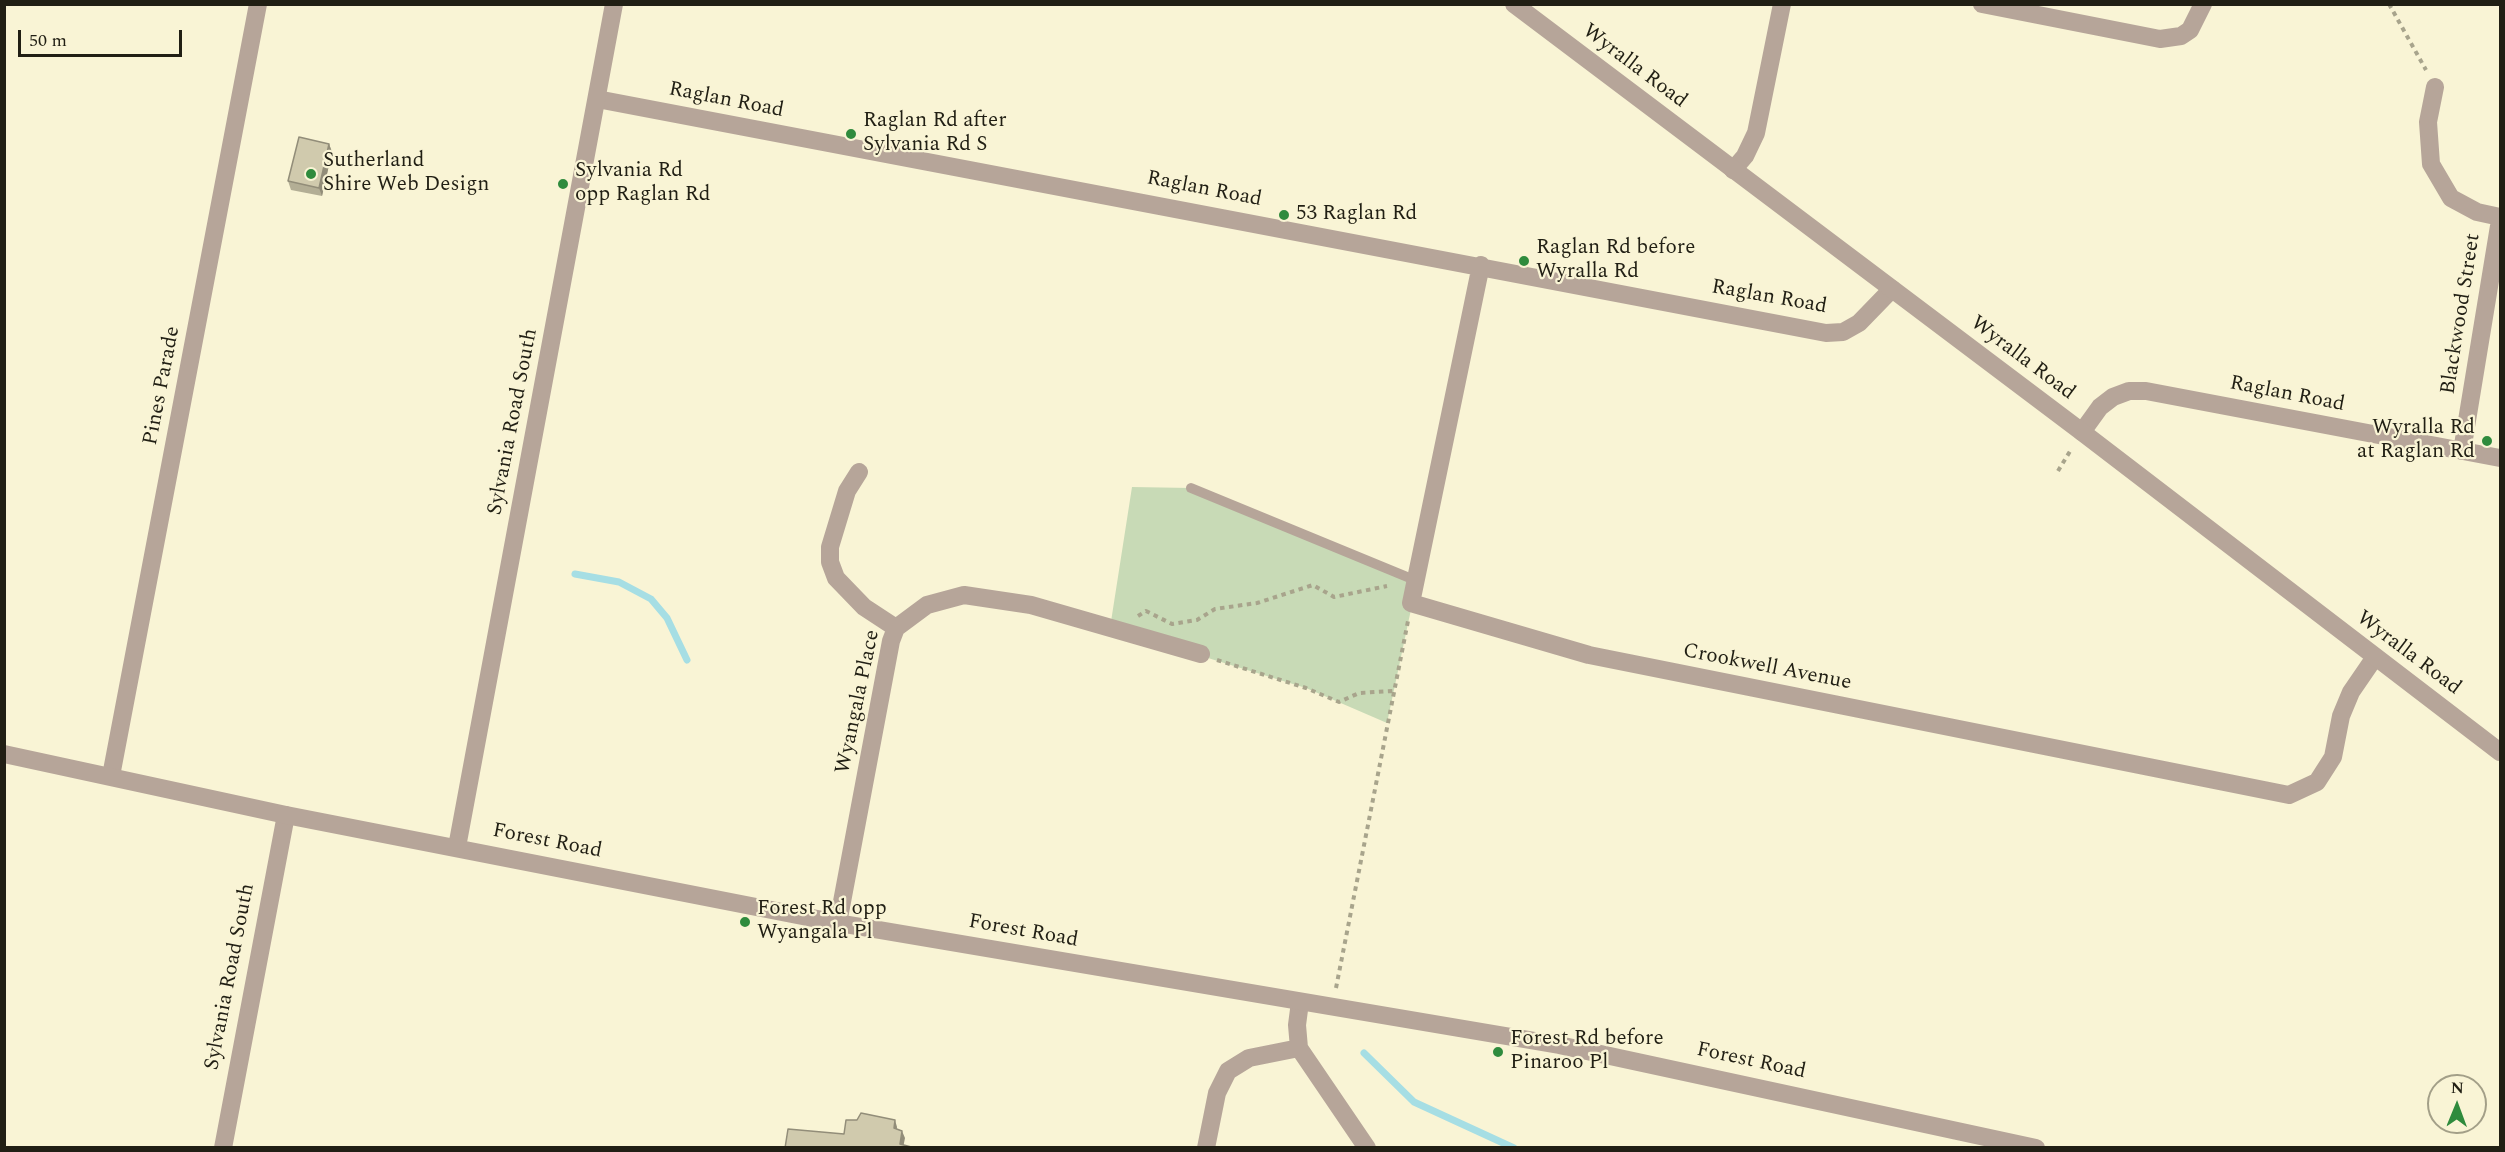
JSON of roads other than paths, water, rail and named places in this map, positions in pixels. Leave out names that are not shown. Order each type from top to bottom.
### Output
[{"type":"street","name":"Pines Parade","points":[[111,776],[258,4]]},
{"type":"street","name":"Sylvania Road South","points":[[457,847],[614,4]]},
{"type":"street","name":"Wyralla Road","points":[[1514,4],[2082,432],[2500,752]]},
{"type":"street","points":[[1733,170],[1745,156],[1756,134],[1782,4]]},
{"type":"street","points":[[1982,4],[2160,39],[2181,36],[2190,30],[2203,4]]},
{"type":"street","name":"Blackwood Street","points":[[2435,87],[2428,122],[2431,164],[2451,198],[2477,212],[2500,218],[2462,451]]},
{"type":"street","name":"Raglan Road","points":[[597,99],[1826,333],[1843,332],[1859,323],[1892,289]]},
{"type":"street","points":[[1418,581],[1481,266]]},
{"type":"street","name":"Raglan Road","points":[[2082,432],[2100,406],[2112,397],[2129,391],[2146,391],[2500,458]]},
{"type":"street","points":[[859,472],[847,491],[830,547],[830,562],[836,578],[864,607],[896,628]]},
{"type":"street","name":"Crookwell Avenue","points":[[1418,581],[1411,603],[1588,655],[2289,795],[2317,782],[2333,757],[2344,708],[2351,692],[2375,657]]},
{"type":"street","name":"Wyangala Place","points":[[838,924],[891,641],[896,628],[927,605],[964,595],[1031,605],[1201,654]]},
{"type":"street","name":"Forest Road","points":[[4,754],[286,815],[838,924],[1558,1045],[2036,1148]]},
{"type":"street","name":"Sylvania Road South","points":[[223,1148],[286,815]]},
{"type":"street","points":[[1300,1002],[1297,1024],[1299,1048],[1367,1148]]},
{"type":"street","points":[[1206,1148],[1217,1093],[1228,1071],[1250,1058],[1299,1048]]},
{"type":"lane","points":[[1191,488],[1418,581]]},
{"type":"waterway","points":[[575,574],[619,582],[651,599],[667,618],[687,660]]},
{"type":"waterway","points":[[1364,1053],[1414,1102],[1514,1148]]},
{"type":"place","name":"Raglan Rd after Sylvania Rd S","points":[[851,134]]},
{"type":"place","name":"Sutherland Shire Web Design","points":[[311,174]]},
{"type":"place","name":"Sylvania Rd opp Raglan Rd","points":[[563,184]]},
{"type":"place","name":"53 Raglan Rd","points":[[1284,215]]},
{"type":"place","name":"Raglan Rd before Wyralla Rd","points":[[1524,261]]},
{"type":"place","name":"Wyralla Rd at Raglan Rd","points":[[2487,441]]},
{"type":"place","name":"Forest Rd opp Wyangala Pl","points":[[745,922]]},
{"type":"place","name":"Forest Rd before Pinaroo Pl","points":[[1498,1052]]}]
